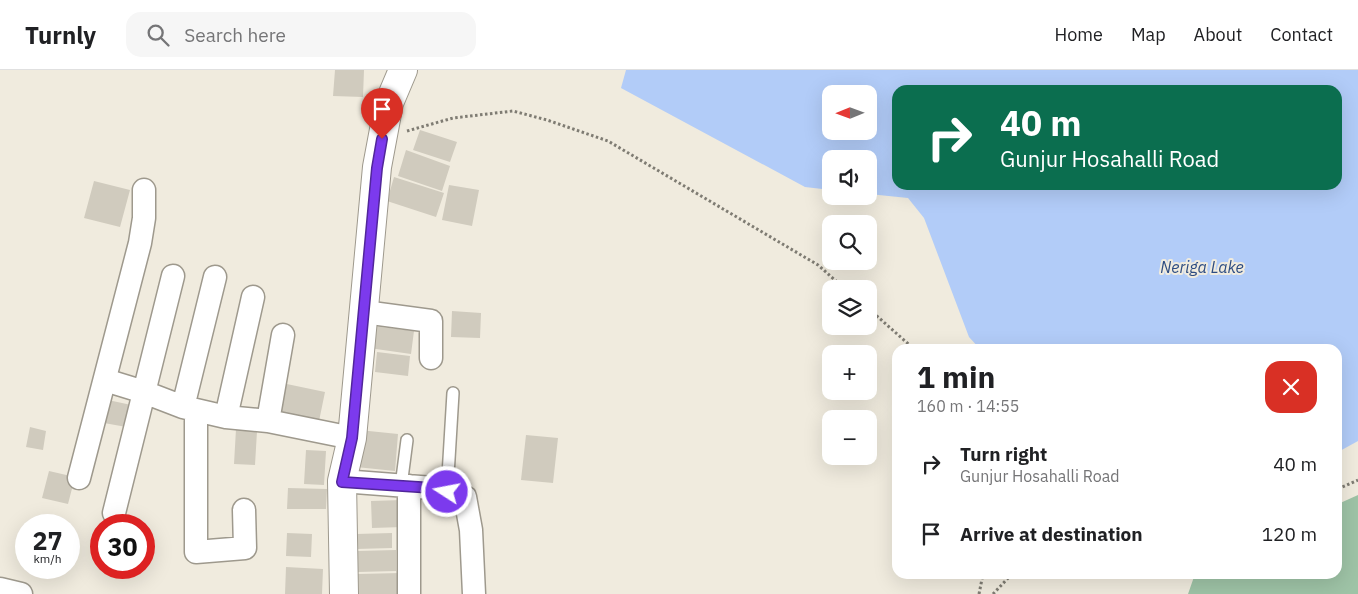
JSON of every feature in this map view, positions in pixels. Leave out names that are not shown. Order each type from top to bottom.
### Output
[{"type":"street","points":[[344,594],[342,482],[352,438],[377,168],[390,103],[403,70]]},
{"type":"street","points":[[78,478],[140,244],[144,218],[144,190]]},
{"type":"street","points":[[114,514],[173,276]]},
{"type":"street","points":[[215,277],[190,409],[196,552],[245,548],[244,510]]},
{"type":"street","points":[[226,417],[253,297]]},
{"type":"street","points":[[364,312],[431,321],[431,358]]},
{"type":"street","points":[[268,422],[283,336]]},
{"type":"street","points":[[105,380],[190,409],[226,417],[268,422],[352,438]]},
{"type":"street","points":[[342,482],[433,488],[465,497],[471,530],[474,594]]},
{"type":"street","points":[[405,486],[409,594]]},
{"type":"street","points":[[0,589],[21,594]]},
{"type":"lane","points":[[447,492],[453,393]]},
{"type":"lane","points":[[405,486],[407,440]]},
{"type":"path","points":[[382,139],[452,118],[512,111],[547,120],[608,142],[818,266],[834,280]]},
{"type":"path","points":[[877,317],[908,344]]},
{"type":"path","points":[[1342,487],[1358,480]]},
{"type":"path","points":[[979,594],[982,579]]},
{"type":"path","points":[[992,594],[1007,579]]},
{"type":"green space","points":[[1358,495],[1358,594],[1188,594],[1193,579],[1342,579],[1342,502]]},
{"type":"water","name":"Neriga Lake","points":[[626,70],[1358,70],[1358,441],[1342,450],[1342,344],[975,344],[969,337],[924,218],[908,198],[877,195],[877,150],[822,150],[822,189],[805,187],[621,88]]},
{"type":"building","points":[[335,70],[364,70],[363,97],[333,96]]},
{"type":"building","points":[[420,130],[457,142],[450,162],[413,150]]},
{"type":"building","points":[[406,150],[450,166],[442,191],[398,176]]},
{"type":"building","points":[[394,177],[444,193],[436,217],[387,201]]},
{"type":"building","points":[[94,181],[130,190],[120,227],[84,218]]},
{"type":"building","points":[[449,185],[479,190],[472,226],[442,220]]},
{"type":"building","points":[[452,311],[481,313],[480,338],[451,337]]},
{"type":"building","points":[[372,326],[414,331],[411,354],[369,348]]},
{"type":"building","points":[[377,352],[410,356],[408,376],[375,372]]},
{"type":"building","points":[[282,383],[325,392],[318,426],[275,417]]},
{"type":"building","points":[[108,400],[136,406],[132,428],[104,423]]},
{"type":"building","points":[[30,427],[46,431],[43,450],[26,447]]},
{"type":"building","points":[[236,429],[257,431],[255,465],[234,464]]},
{"type":"building","points":[[359,430],[398,434],[395,471],[356,467]]},
{"type":"building","points":[[526,435],[558,438],[553,483],[521,480]]},
{"type":"building","points":[[306,450],[326,451],[324,485],[304,484]]},
{"type":"building","points":[[49,471],[75,477],[68,504],[42,498]]},
{"type":"building","points":[[288,488],[327,489],[326,509],[287,509]]},
{"type":"building","points":[[402,500],[403,527],[372,528],[371,501]]},
{"type":"building","points":[[287,533],[312,534],[311,557],[286,556]]},
{"type":"building","points":[[392,533],[392,548],[356,549],[356,534]]},
{"type":"building","points":[[396,550],[396,571],[358,572],[357,551]]},
{"type":"building","points":[[286,567],[323,569],[322,594],[285,594]]},
{"type":"building","points":[[400,573],[400,594],[359,594],[358,574]]},
{"type":"route","points":[[382,139],[377,168],[352,438],[342,482],[433,488],[447,492]]}]
